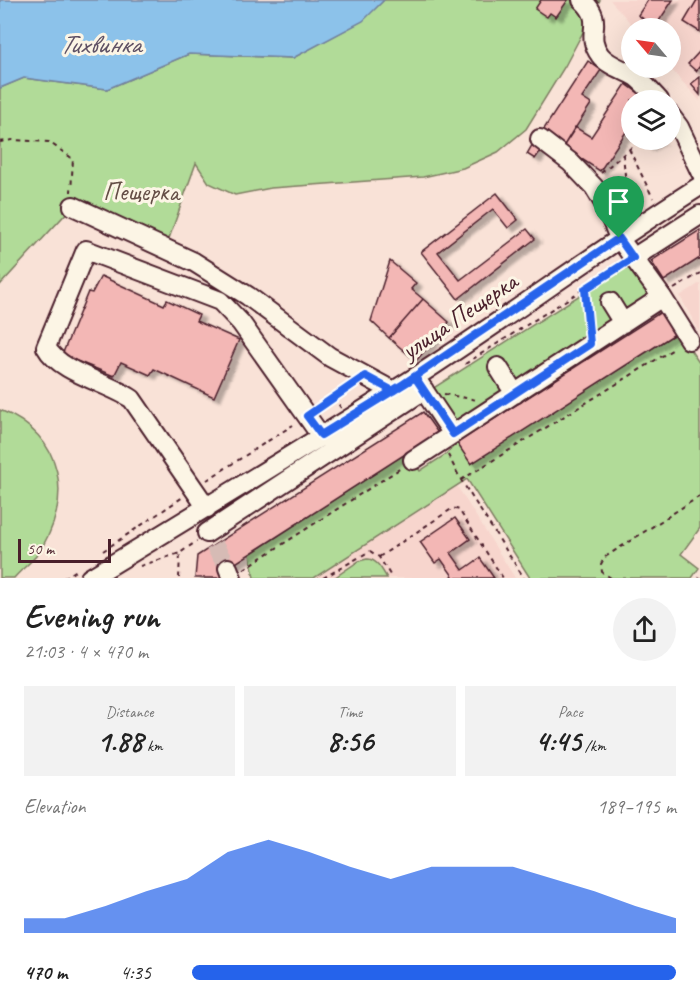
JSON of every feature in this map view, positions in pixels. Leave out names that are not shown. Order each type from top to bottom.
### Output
[{"type":"street","points":[[582,0],[590,8],[595,18],[594,46],[602,58],[637,78],[649,90]]},
{"type":"street","points":[[681,131],[700,171]]},
{"type":"street","points":[[540,139],[570,162],[590,183],[605,205],[619,238],[662,297],[689,340]]},
{"type":"street","name":"улица Пещерка","points":[[87,572],[202,511],[393,391],[419,383],[636,226],[700,186]]},
{"type":"street","points":[[74,206],[194,262],[248,296],[330,357],[393,391]]},
{"type":"street","points":[[633,258],[700,215]]},
{"type":"street","points":[[321,435],[241,322],[220,301],[86,250],[46,347],[51,357],[63,365],[118,389],[132,399],[194,489],[211,539],[419,383],[447,438]]},
{"type":"street","points":[[413,460],[662,297]]},
{"type":"street","points":[[610,302],[623,323]]},
{"type":"street","points":[[498,367],[514,394]]},
{"type":"path","points":[[0,142],[13,140],[49,142],[73,159],[71,190],[74,206]]},
{"type":"path","points":[[590,183],[628,150]]},
{"type":"path","points":[[629,150],[653,199]]},
{"type":"path","points":[[623,154],[628,210],[636,226]]},
{"type":"path","points":[[464,365],[633,258]]},
{"type":"path","points":[[662,297],[700,273]]},
{"type":"path","points":[[585,289],[590,344]]},
{"type":"path","points":[[461,480],[689,340]]},
{"type":"path","points":[[100,554],[113,543],[365,376]]},
{"type":"path","points":[[419,383],[498,404]]},
{"type":"path","points":[[447,438],[461,480],[524,578]]},
{"type":"path","points":[[231,574],[413,460]]},
{"type":"path","points":[[611,578],[602,572],[601,564],[605,557],[700,496]]},
{"type":"path","points":[[379,556],[453,508],[459,510],[503,578]]},
{"type":"path","points":[[179,578],[180,554],[211,539]]},
{"type":"path","points":[[324,578],[370,551],[379,556],[392,578]]},
{"type":"path","points":[[64,578],[87,572]]},
{"type":"shaded area","points":[[610,0],[700,0],[700,101],[679,78],[681,78],[681,18],[626,18]]},
{"type":"shaded area","points":[[700,283],[700,333],[680,296]]},
{"type":"shaded area","points":[[457,486],[515,578],[314,578]]},
{"type":"green space","name":"Пещерка","points":[[384,0],[600,0],[565,66],[526,129],[498,152],[463,168],[423,177],[271,188],[235,195],[209,183],[196,163],[166,247],[73,206],[0,285],[0,88],[24,78],[107,89],[189,54],[293,58],[362,21]]},
{"type":"green space","points":[[626,268],[633,270],[651,296],[453,423],[433,390],[435,387]]},
{"type":"green space","points":[[678,332],[700,364],[700,528],[681,554],[699,568],[692,578],[530,578],[467,479],[314,578],[254,578],[250,554],[408,452],[420,471],[445,455],[457,443],[471,463]]},
{"type":"green space","points":[[0,410],[22,421],[38,435],[50,452],[57,471],[59,492],[56,513],[49,534],[37,555],[14,578],[0,578]]},
{"type":"green space","points":[[367,559],[376,563],[387,578],[334,578],[359,561]]},
{"type":"water","name":"Тихвинка","points":[[0,0],[384,0],[363,21],[293,58],[189,54],[107,89],[24,78],[0,88]]},
{"type":"building","points":[[541,0],[568,0],[556,17],[550,13],[547,17],[535,9]]},
{"type":"building","points":[[648,0],[673,0],[661,18],[642,18],[638,15]]},
{"type":"building","points":[[697,0],[700,0],[700,32],[684,22]]},
{"type":"building","points":[[700,51],[700,66],[696,71],[688,64]]},
{"type":"building","points":[[588,61],[601,70],[582,98],[591,104],[563,147],[542,132]]},
{"type":"building","points":[[700,77],[700,95],[691,84]]},
{"type":"building","points":[[626,84],[634,90],[622,90]]},
{"type":"building","points":[[621,92],[621,140],[600,171],[563,147],[575,127],[591,137]]},
{"type":"building","points":[[535,140],[544,146],[535,159],[527,154]]},
{"type":"building","points":[[497,193],[518,220],[508,228],[493,209],[438,252],[460,280],[527,229],[535,239],[458,299],[421,252]]},
{"type":"building","points":[[700,230],[700,258],[664,281],[651,261]]},
{"type":"building","points":[[390,261],[416,283],[411,289],[423,299],[389,338],[371,321]]},
{"type":"building","points":[[101,276],[164,305],[167,300],[199,315],[196,321],[239,340],[214,397],[154,369],[150,375],[121,362],[114,376],[62,355],[88,292],[92,293]]},
{"type":"building","points":[[423,299],[449,322],[416,361],[389,338]]},
{"type":"building","points":[[664,310],[678,332],[471,464],[457,443]]},
{"type":"building","points":[[423,412],[438,433],[228,568],[214,545]]},
{"type":"building","points":[[455,518],[470,539],[451,553],[463,570],[480,558],[494,578],[450,578],[453,576],[441,559],[435,563],[420,542]]},
{"type":"building","points":[[214,545],[228,568],[221,572],[221,578],[195,578],[197,556]]},
{"type":"tunnel","points":[[214,545],[228,568]]},
{"type":"route","points":[[619,238],[415,377],[393,391],[365,376],[307,416],[321,435],[415,377],[453,434],[590,344],[585,289],[633,258],[619,238]]}]
